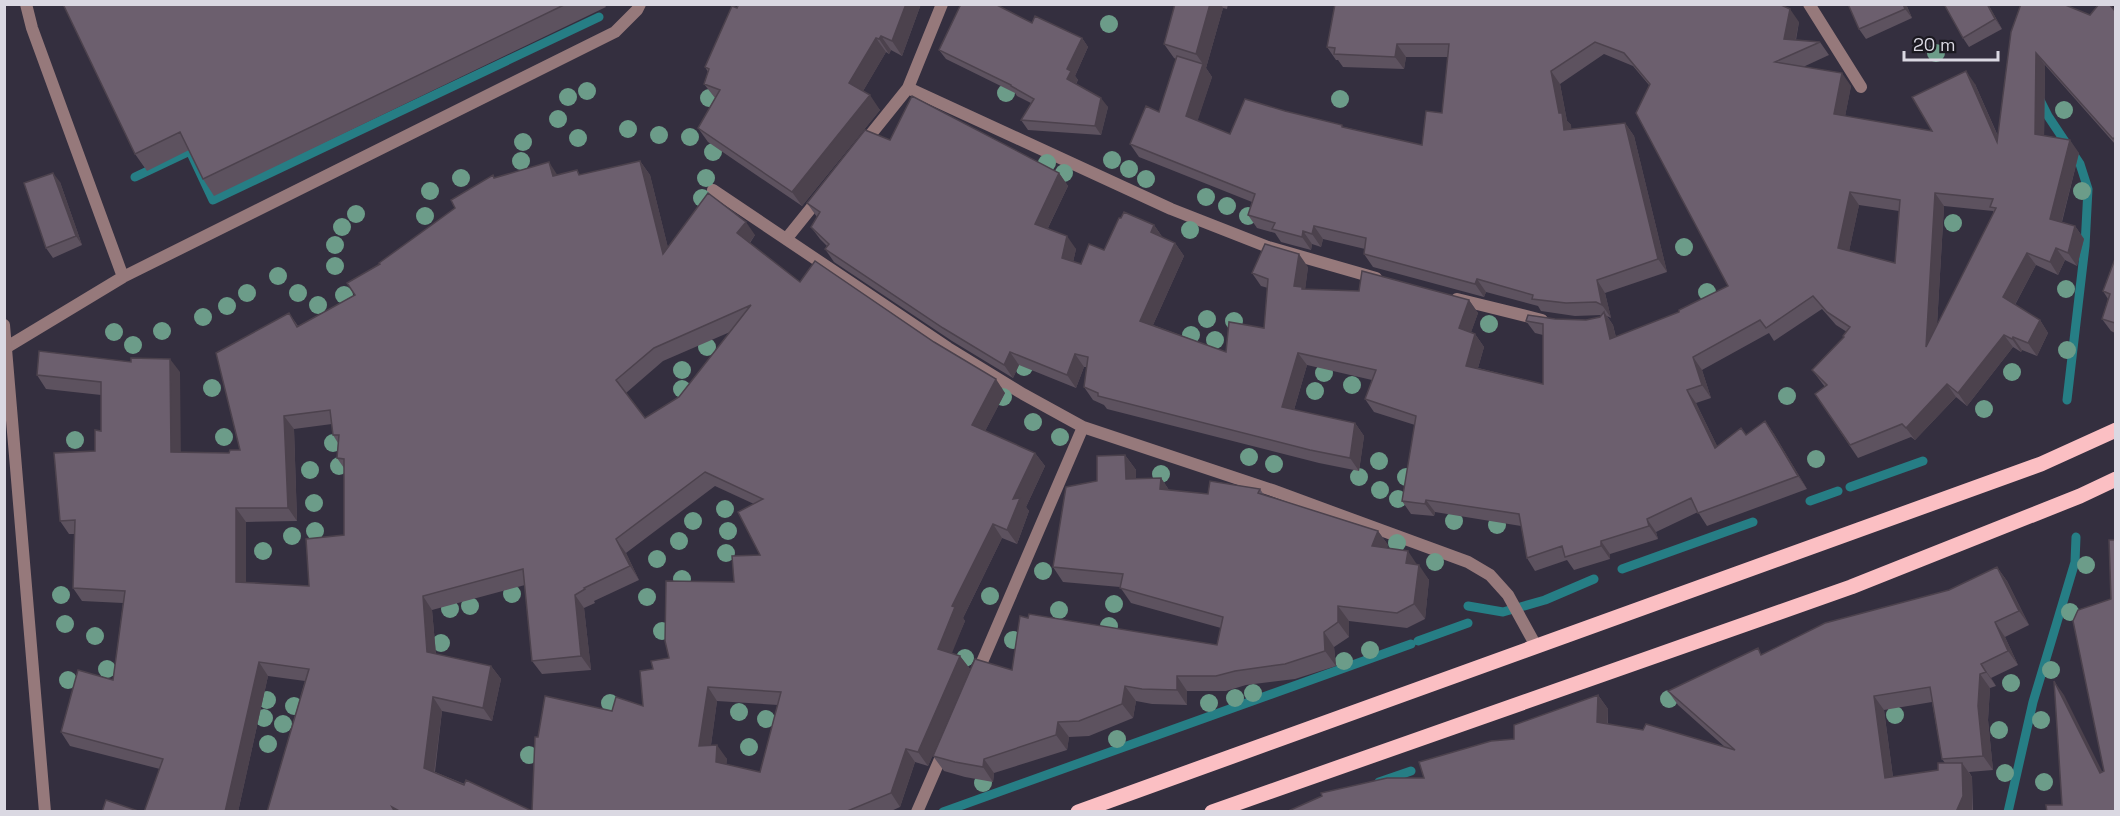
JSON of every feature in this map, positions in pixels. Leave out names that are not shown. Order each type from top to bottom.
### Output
[{"type":"main road","points":[[1078,812],[2041,465],[2115,430]]},
{"type":"main road","points":[[1212,812],[1851,587],[2080,496],[2115,479]]},
{"type":"street","points":[[26,4],[32,28],[123,278]]},
{"type":"street","points":[[7,347],[123,278],[615,32],[640,4]]},
{"type":"street","points":[[858,150],[908,88],[942,4]]},
{"type":"street","points":[[1809,4],[1861,87]]},
{"type":"street","points":[[908,88],[1171,209],[1268,247],[1392,282]]},
{"type":"street","points":[[787,238],[830,185]]},
{"type":"street","points":[[713,190],[948,348],[1023,394],[1083,427],[1272,490],[1468,562],[1490,575],[1508,595],[1536,646]]},
{"type":"street","points":[[1448,296],[1555,323]]},
{"type":"street","points":[[4,325],[45,812]]},
{"type":"street","points":[[969,691],[1083,427]]},
{"type":"street","points":[[917,812],[950,735]]},
{"type":"building","points":[[63,4],[566,4],[203,179],[180,132],[135,154]]},
{"type":"building","points":[[739,4],[906,4],[892,41],[881,36],[879,39],[876,38],[849,83],[870,95],[792,192],[698,128],[720,90],[704,84],[709,69],[705,67],[732,6],[737,8]]},
{"type":"building","points":[[961,4],[995,4],[1032,23],[1035,16],[1082,38],[1067,69],[1071,71],[1067,79],[1101,98],[1095,126],[1021,120],[1034,99],[1011,85],[939,50]]},
{"type":"building","points":[[1175,4],[1210,4],[1196,54],[1164,44]]},
{"type":"building","points":[[1335,4],[1779,4],[1790,9],[1784,39],[1820,42],[1775,62],[1842,73],[1834,114],[1932,131],[1912,97],[1966,71],[1997,142],[2011,32],[2021,4],[2063,4],[2090,15],[2099,4],[2109,4],[2115,11],[2115,137],[2113,139],[2036,53],[2035,134],[2070,140],[2050,219],[2075,226],[2068,253],[2056,248],[2050,262],[2027,253],[2003,297],[2040,320],[2028,343],[2004,335],[1958,393],[1947,384],[1906,428],[1902,424],[1850,445],[1815,394],[1827,385],[1812,370],[1844,337],[1850,327],[1827,312],[1813,296],[1766,328],[1760,320],[1693,357],[1702,385],[1687,390],[1715,448],[1741,428],[1746,435],[1765,421],[1798,476],[1698,513],[1691,498],[1647,519],[1649,526],[1601,541],[1601,546],[1565,557],[1562,546],[1527,558],[1519,514],[1426,500],[1425,504],[1402,501],[1416,416],[1365,399],[1376,370],[1298,353],[1282,407],[1355,423],[1350,458],[1310,450],[1098,396],[1098,393],[1084,387],[1088,357],[1075,354],[1067,375],[1010,352],[1004,365],[943,328],[825,249],[829,244],[811,227],[820,212],[807,203],[865,130],[890,140],[912,96],[1059,173],[1035,224],[1067,236],[1062,258],[1081,264],[1089,244],[1104,250],[1124,212],[1154,225],[1151,232],[1175,243],[1140,321],[1226,352],[1229,322],[1264,328],[1268,279],[1252,273],[1265,244],[1299,254],[1294,286],[1302,287],[1302,289],[1359,291],[1362,271],[1469,300],[1459,328],[1475,334],[1466,366],[1543,384],[1543,324],[1526,321],[1528,315],[1586,320],[1600,317],[1604,312],[1610,339],[1679,312],[1728,286],[1636,113],[1650,84],[1624,53],[1595,42],[1551,71],[1559,113],[1562,113],[1564,130],[1625,123],[1658,259],[1597,280],[1602,305],[1596,302],[1566,303],[1532,299],[1533,295],[1477,279],[1475,284],[1364,254],[1366,238],[1314,226],[1312,234],[1303,231],[1302,237],[1272,229],[1275,223],[1248,215],[1255,194],[1130,144],[1146,106],[1159,112],[1177,56],[1203,64],[1186,116],[1230,134],[1245,99],[1342,125],[1342,127],[1422,145],[1426,111],[1442,113],[1449,44],[1397,44],[1395,57],[1334,54],[1335,48],[1327,47]],"holes":[[[1850,192],[1900,200],[1895,263],[1838,248]],[[1935,193],[1993,199],[1990,207],[1996,208],[1926,347]]]},
{"type":"building","points":[[1848,4],[1903,4],[1905,9],[1859,29]]},
{"type":"building","points":[[1944,4],[1987,4],[1995,19],[1963,38]]},
{"type":"building","points":[[640,161],[663,254],[708,193],[746,222],[737,233],[800,282],[815,261],[934,342],[996,379],[972,425],[1035,453],[1013,499],[1020,498],[1007,530],[993,524],[952,606],[955,607],[938,649],[960,656],[918,752],[906,749],[891,793],[845,812],[401,812],[392,807],[395,812],[267,812],[309,669],[259,662],[225,812],[144,812],[163,759],[61,732],[78,670],[113,680],[125,591],[73,588],[75,520],[60,521],[54,453],[95,451],[95,430],[101,431],[101,382],[37,375],[39,351],[131,362],[131,358],[170,359],[171,452],[229,453],[230,450],[240,450],[216,353],[289,313],[297,327],[355,295],[347,283],[380,264],[455,208],[451,200],[493,175],[494,178],[549,162],[553,176],[577,170],[579,175]],"holes":[[[751,305],[679,397],[645,418],[616,380],[654,348]],[[330,410],[333,435],[339,435],[337,458],[344,459],[344,535],[306,539],[309,586],[236,582],[236,508],[288,508],[284,416]],[[705,472],[763,499],[738,512],[760,555],[732,556],[734,582],[666,581],[665,641],[669,658],[651,661],[653,669],[640,671],[643,706],[616,697],[612,711],[545,696],[538,737],[535,737],[532,811],[466,780],[464,785],[424,768],[433,697],[483,708],[491,666],[427,652],[423,596],[523,569],[532,661],[581,656],[575,595],[584,588],[630,566],[616,539]],[[708,687],[781,692],[760,772],[716,762],[717,745],[699,746]]]},
{"type":"building","points":[[53,173],[76,236],[46,248],[24,183]]},
{"type":"building","points":[[2115,259],[2115,323],[2102,319],[2110,294],[2103,291]]},
{"type":"building","points":[[1125,455],[1126,479],[1161,478],[1160,489],[1208,494],[1210,481],[1260,489],[1258,493],[1378,531],[1372,546],[1408,551],[1406,563],[1419,565],[1414,604],[1397,613],[1338,606],[1338,622],[1324,632],[1325,651],[1285,664],[1216,676],[1177,676],[1177,690],[1125,686],[1122,704],[1079,721],[1058,722],[1056,735],[984,759],[983,767],[933,756],[975,659],[1012,670],[1020,616],[1028,618],[1029,614],[1217,645],[1223,617],[1120,588],[1123,574],[1053,567],[1066,487],[1097,481],[1097,456]]},
{"type":"building","points":[[2109,540],[2115,540],[2115,812],[2047,812],[2046,805],[2062,805],[2054,681],[2100,773],[2104,771],[2073,621],[2078,610],[2111,599]]},
{"type":"building","points":[[1997,567],[2019,611],[1995,622],[2008,651],[1981,664],[1986,672],[1980,674],[1978,706],[1983,756],[1942,759],[1930,687],[1874,696],[1885,778],[1938,770],[1938,763],[1962,763],[1963,796],[1956,812],[1286,812],[1322,796],[1321,793],[1387,778],[1424,778],[1419,762],[1491,741],[1514,739],[1514,725],[1598,695],[1597,722],[1643,730],[1646,724],[1735,750],[1668,691],[1758,648],[1761,655],[1825,623],[1949,590]]},
{"type":"building","points":[[106,800],[141,812],[102,812]]},
{"type":"waterway","points":[[135,177],[190,151],[213,200],[599,17]]},
{"type":"waterway","points":[[2039,98],[2048,116],[2080,164],[2088,189],[2085,246],[2067,400]]},
{"type":"waterway","points":[[1850,487],[1923,461]]},
{"type":"waterway","points":[[1810,501],[1838,491]]},
{"type":"waterway","points":[[1622,569],[1753,522]]},
{"type":"waterway","points":[[2008,812],[2033,702],[2075,562],[2076,537]]},
{"type":"waterway","points":[[1468,606],[1503,612],[1545,600],[1594,579]]},
{"type":"waterway","points":[[1418,641],[1468,623]]},
{"type":"waterway","points":[[943,812],[1411,644]]},
{"type":"waterway","points":[[1379,782],[1411,771]]}]
